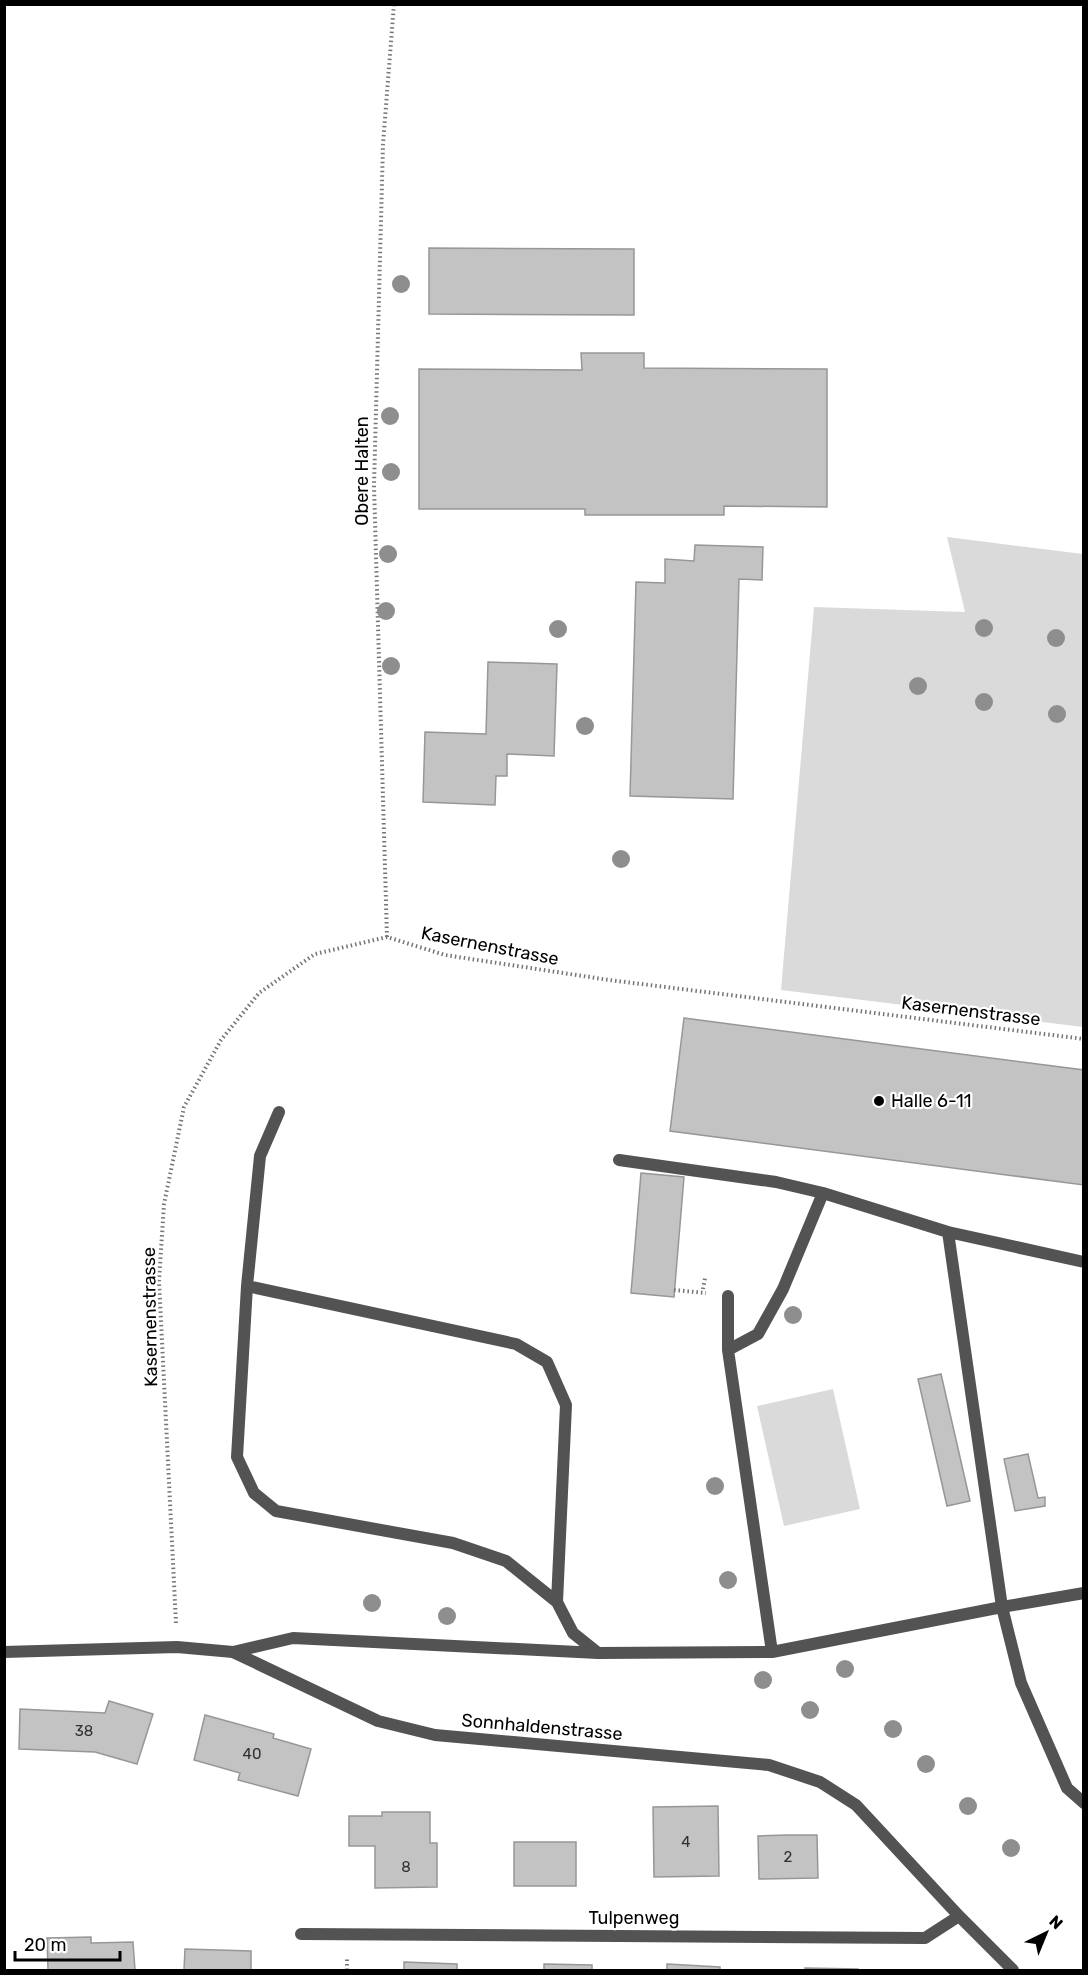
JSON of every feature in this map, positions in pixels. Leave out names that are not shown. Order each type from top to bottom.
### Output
[{"type":"street","points":[[279,1112],[260,1156],[247,1286],[237,1457],[254,1493],[276,1511],[453,1543],[506,1561],[557,1602],[573,1633],[598,1653]]},
{"type":"street","points":[[619,1160],[776,1182],[823,1193],[948,1232],[1083,1262]]},
{"type":"street","points":[[728,1350],[758,1334],[783,1289],[823,1193]]},
{"type":"street","points":[[948,1232],[1002,1607],[1021,1683],[1067,1788],[1083,1803]]},
{"type":"street","points":[[247,1286],[516,1344],[547,1362],[566,1405],[557,1602]]},
{"type":"street","points":[[728,1296],[728,1350],[772,1652]]},
{"type":"street","points":[[233,1652],[293,1638],[598,1653],[772,1652],[1083,1593]]},
{"type":"street","name":"Sonnhaldenstrasse","points":[[4,1652],[177,1647],[233,1652],[378,1721],[435,1735],[769,1765],[820,1782],[856,1805],[1013,1971]]},
{"type":"street","name":"Tulpenweg","points":[[301,1934],[925,1938],[959,1916]]},
{"type":"path","name":"Obere Halten","points":[[387,937],[374,486],[383,144],[394,4]]},
{"type":"path","name":"Kasernenstrasse","points":[[177,1647],[159,1281],[164,1204],[184,1107],[221,1040],[259,993],[315,954],[387,937],[445,955],[609,980],[1083,1039]]},
{"type":"path","points":[[702,1293],[705,1278]]},
{"type":"path","points":[[674,1290],[728,1296]]},
{"type":"shaded area","points":[[947,537],[1083,554],[1083,1027],[781,990],[814,607],[965,612]]},
{"type":"shaded area","points":[[833,1389],[860,1509],[784,1526],[757,1406]]},
{"type":"building","points":[[429,248],[634,249],[634,315],[429,314]]},
{"type":"building","points":[[581,353],[644,353],[644,368],[827,369],[827,507],[724,506],[724,515],[585,515],[585,509],[419,509],[419,369],[582,370]]},
{"type":"building","points":[[695,545],[763,547],[762,580],[739,579],[733,799],[630,796],[636,582],[665,583],[665,559],[694,561]]},
{"type":"building","points":[[488,662],[557,664],[554,756],[507,754],[507,776],[496,776],[495,805],[423,802],[425,732],[486,734]]},
{"type":"building","name":"Halle 6-11","points":[[684,1018],[1084,1070],[1084,1185],[670,1131]]},
{"type":"building","points":[[641,1173],[684,1177],[674,1297],[631,1293]]},
{"type":"building","points":[[941,1374],[970,1501],[947,1506],[918,1379]]},
{"type":"building","points":[[1028,1454],[1038,1498],[1045,1497],[1045,1506],[1015,1511],[1004,1459]]},
{"type":"building","points":[[109,1701],[153,1714],[137,1764],[95,1752],[19,1749],[20,1709],[105,1713]]},
{"type":"building","points":[[205,1715],[274,1734],[273,1738],[311,1749],[298,1796],[238,1780],[240,1773],[194,1760]]},
{"type":"building","points":[[718,1806],[719,1876],[654,1877],[653,1807]]},
{"type":"building","points":[[382,1812],[430,1812],[430,1843],[437,1843],[437,1887],[375,1888],[375,1846],[349,1846],[349,1816],[382,1816]]},
{"type":"building","points":[[817,1835],[818,1878],[759,1879],[758,1836]]},
{"type":"building","points":[[514,1842],[576,1842],[576,1886],[514,1886]]},
{"type":"building","points":[[91,1937],[91,1943],[133,1942],[135,1970],[48,1970],[47,1938]]},
{"type":"building","points":[[185,1949],[251,1951],[251,1970],[184,1970]]},
{"type":"building","points":[[404,1962],[457,1964],[457,1970],[404,1970]]},
{"type":"building","points":[[544,1964],[592,1965],[592,1970],[544,1970]]},
{"type":"building","points":[[667,1964],[720,1967],[720,1970],[667,1970]]},
{"type":"building","points":[[805,1968],[858,1969],[858,1970],[805,1970]]},
{"type":"place","name":"Halle 6-11","points":[[879,1101]]}]
